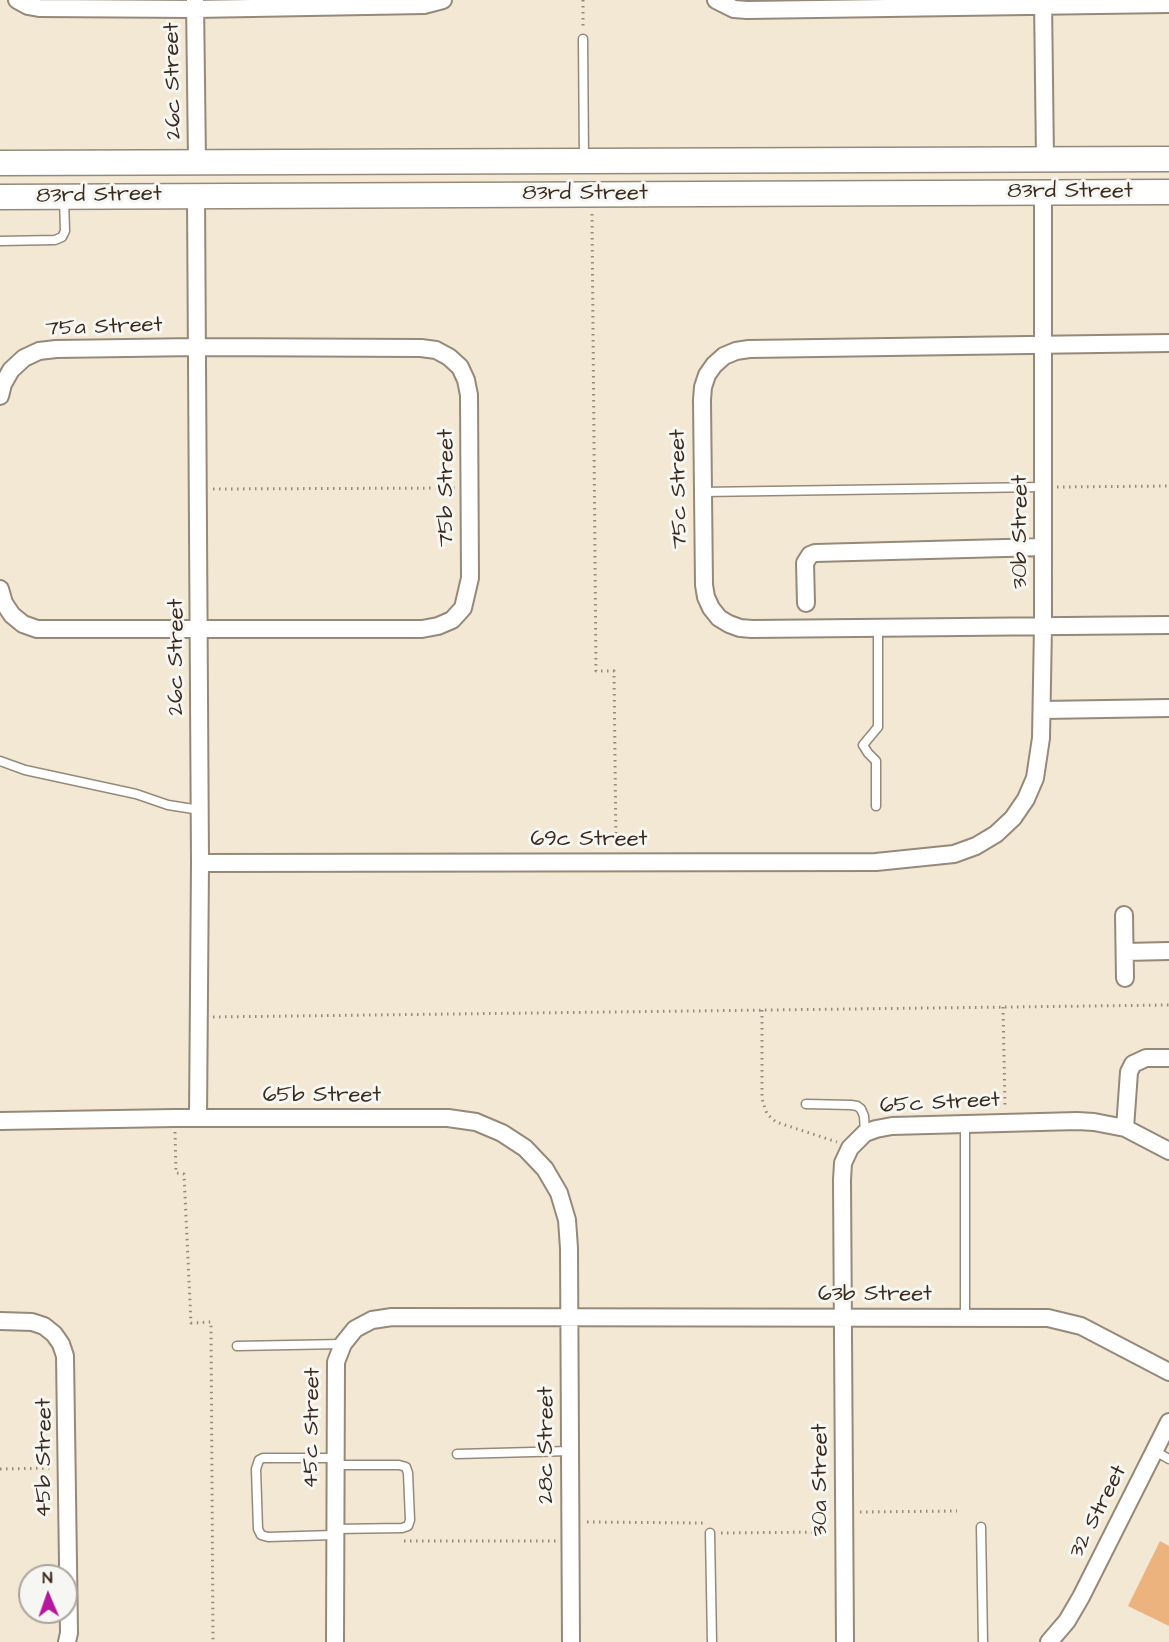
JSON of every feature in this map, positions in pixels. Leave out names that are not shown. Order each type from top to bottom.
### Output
[{"type":"street","points":[[17,0],[28,6],[39,8],[195,4],[424,4],[443,0]]},
{"type":"street","points":[[716,0],[734,9],[747,10],[1043,3],[1169,4]]},
{"type":"street","points":[[1043,3],[1045,159]]},
{"type":"street","name":"26c Street","points":[[195,4],[197,162]]},
{"type":"street","name":"83rd Street","points":[[0,163],[1169,159]]},
{"type":"street","points":[[677,194],[702,182],[809,178],[814,175],[815,169],[808,160]]},
{"type":"street","name":"30b Street","points":[[976,846],[996,834],[1013,818],[1026,800],[1035,778],[1040,756],[1043,626],[1043,192]]},
{"type":"street","name":"83rd Street","points":[[0,197],[1169,192]]},
{"type":"street","name":"26c Street","points":[[196,195],[200,810],[198,1118]]},
{"type":"street","name":"75c Street","points":[[1169,343],[736,351],[714,365],[703,387],[702,492],[706,597],[719,618],[740,628],[1169,625]]},
{"type":"street","name":"75a Street","points":[[0,396],[3,384],[11,370],[24,358],[39,351],[197,347]]},
{"type":"street","name":"75b Street","points":[[197,347],[421,348],[436,350],[449,357],[460,367],[469,395],[470,578],[463,608],[452,620],[422,629],[199,629]]},
{"type":"street","points":[[806,603],[805,563],[810,555],[1043,547]]},
{"type":"street","points":[[0,589],[4,603],[12,615],[23,624],[37,629],[199,629]]},
{"type":"street","points":[[1042,710],[1169,708]]},
{"type":"street","name":"69c Street","points":[[200,863],[876,862],[954,855],[976,846]]},
{"type":"street","points":[[1124,915],[1125,978]]},
{"type":"street","points":[[1125,952],[1169,951]]},
{"type":"street","points":[[1125,1128],[1129,1072],[1133,1064],[1146,1058],[1169,1058]]},
{"type":"street","name":"65b Street","points":[[0,1121],[174,1118],[448,1118],[476,1122],[502,1132],[518,1143],[544,1169],[559,1193],[567,1220],[569,1248]]},
{"type":"street","name":"65c Street","points":[[842,1318],[843,1163],[850,1148],[865,1133],[892,1126],[1094,1122],[1125,1128],[1169,1151]]},
{"type":"street","name":"28c Street","points":[[569,1248],[571,1642]]},
{"type":"street","name":"45c Street","points":[[335,1642],[335,1371],[343,1344],[355,1329],[372,1320],[392,1317],[569,1318]]},
{"type":"street","name":"63b Street","points":[[569,1318],[1031,1317],[1065,1320],[1097,1333],[1169,1372]]},
{"type":"street","name":"30a Street","points":[[842,1318],[845,1642]]},
{"type":"street","name":"45b Street","points":[[0,1321],[38,1324],[54,1334],[66,1356],[67,1642]]},
{"type":"street","name":"32 Street","points":[[1049,1642],[1067,1621],[1162,1455],[1169,1422]]},
{"type":"lane","points":[[583,39],[584,160]]},
{"type":"lane","points":[[0,241],[55,240],[62,237],[65,231],[64,196]]},
{"type":"lane","points":[[702,492],[1043,487]]},
{"type":"lane","points":[[876,806],[876,761],[863,745],[878,727],[878,628]]},
{"type":"lane","points":[[0,761],[25,770],[136,794],[168,805],[200,810]]},
{"type":"lane","points":[[806,1104],[857,1106],[864,1116],[865,1133]]},
{"type":"lane","points":[[965,1124],[965,1318]]},
{"type":"lane","points":[[237,1346],[343,1344]]},
{"type":"lane","points":[[457,1454],[570,1451]]},
{"type":"lane","points":[[263,1458],[334,1461],[406,1467],[410,1520],[408,1526],[268,1537],[261,1535],[258,1529],[256,1469],[259,1460],[263,1458]]},
{"type":"lane","points":[[981,1527],[983,1642]]},
{"type":"lane","points":[[710,1533],[712,1642]]},
{"type":"path","points":[[583,0],[583,39]]},
{"type":"path","points":[[592,195],[596,671],[614,671],[616,863]]},
{"type":"path","points":[[1043,487],[1169,486]]},
{"type":"path","points":[[198,489],[469,488]]},
{"type":"path","points":[[199,1017],[1169,1005]]},
{"type":"path","points":[[1003,1007],[1005,1123]]},
{"type":"path","points":[[762,1010],[762,1099],[767,1114],[776,1122],[834,1140],[850,1148]]},
{"type":"path","points":[[174,1118],[176,1173],[184,1174],[190,1323],[211,1322],[213,1642]]},
{"type":"path","points":[[0,1469],[67,1468]]},
{"type":"path","points":[[844,1512],[957,1511]]},
{"type":"path","points":[[393,1541],[570,1541]]},
{"type":"building","points":[[1160,1541],[1169,1546],[1169,1626],[1128,1606]]}]
